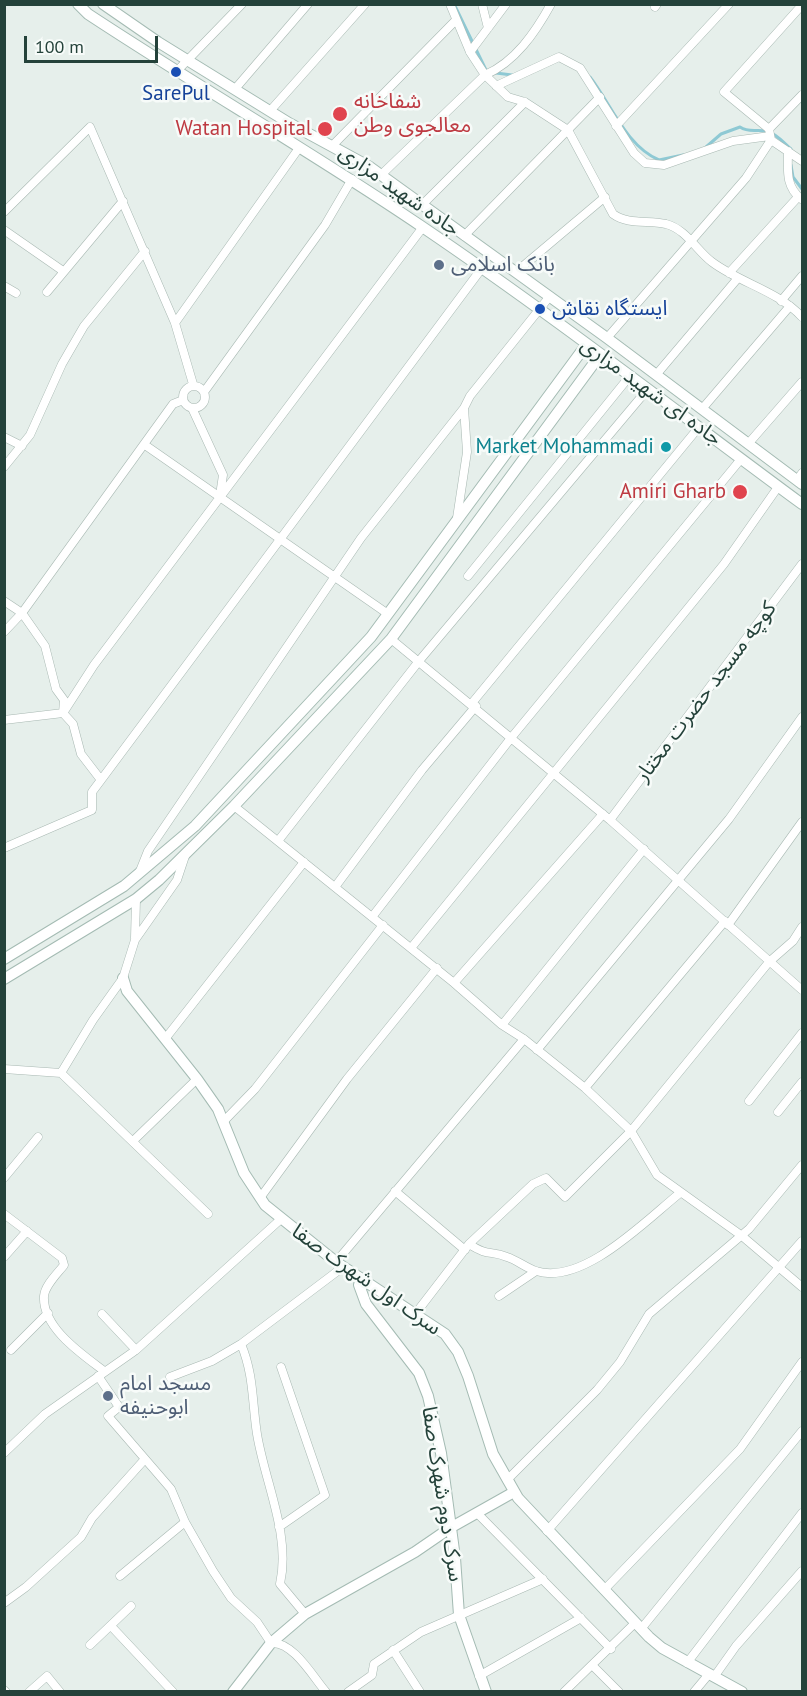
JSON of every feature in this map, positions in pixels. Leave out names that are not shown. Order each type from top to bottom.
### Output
[{"type":"main road","name":"جاده ای شهید مزاری","points":[[78,4],[88,14],[176,72],[352,179],[423,227],[540,309],[802,504]]},
{"type":"main road","points":[[103,4],[187,60],[270,111]]},
{"type":"main road","name":"جاده شهید مزاری","points":[[270,111],[333,145],[381,175],[607,338],[748,444],[801,479]]},
{"type":"main road","points":[[4,959],[138,876],[195,826],[371,637],[586,345]]},
{"type":"main road","points":[[4,979],[136,898],[185,856],[234,806],[391,639],[600,355]]},
{"type":"main road","points":[[150,867],[159,880]]},
{"type":"main road","name":"سرک اول شهرک صفا","points":[[123,978],[127,991],[197,1079],[224,1121],[244,1173],[260,1198],[281,1219],[340,1264],[445,1334],[458,1353],[492,1454],[514,1492],[547,1531],[662,1648],[742,1692]]},
{"type":"main road","name":"سرک دوم شهرک صفا","points":[[361,1278],[359,1285],[366,1304],[419,1372],[441,1453],[459,1616],[486,1692]]},
{"type":"main road","points":[[236,1690],[271,1643],[305,1614],[416,1552],[450,1528],[514,1492]]},
{"type":"street","points":[[235,89],[308,4]]},
{"type":"street","points":[[270,111],[365,4]]},
{"type":"street","points":[[450,4],[455,21],[470,52],[495,86],[507,97],[525,102],[568,130],[613,214],[620,219],[667,224],[690,239],[711,262],[790,306],[802,317]]},
{"type":"street","points":[[482,4],[488,28]]},
{"type":"street","points":[[470,52],[506,4]]},
{"type":"street","points":[[381,175],[485,75],[500,68],[521,49],[551,4]]},
{"type":"street","points":[[616,126],[729,4]]},
{"type":"street","points":[[802,5],[724,92],[802,161]]},
{"type":"street","points":[[176,72],[238,6]]},
{"type":"street","points":[[333,145],[455,21]]},
{"type":"street","points":[[495,86],[559,57],[580,68],[634,153],[645,163],[654,166],[703,153],[734,141],[770,135]]},
{"type":"street","points":[[607,338],[690,239],[746,178],[770,135],[802,95]]},
{"type":"street","points":[[464,236],[600,97]]},
{"type":"street","points":[[422,205],[525,102]]},
{"type":"street","points":[[4,212],[90,127],[175,323],[193,384],[204,392]]},
{"type":"street","points":[[175,323],[299,148]]},
{"type":"street","points":[[729,273],[800,199],[788,181],[788,151]]},
{"type":"street","points":[[192,408],[203,403],[204,392],[325,225],[352,179]]},
{"type":"street","points":[[516,272],[605,197]]},
{"type":"street","points":[[47,292],[123,201]]},
{"type":"street","points":[[63,713],[94,665],[219,496],[423,227]]},
{"type":"street","points":[[4,230],[63,271]]},
{"type":"street","points":[[4,467],[22,446],[84,326],[145,251]]},
{"type":"street","points":[[4,848],[92,810],[92,792],[482,268]]},
{"type":"street","points":[[781,301],[802,276]]},
{"type":"street","points":[[656,375],[738,278]]},
{"type":"street","points":[[4,286],[16,293]]},
{"type":"street","points":[[138,876],[148,851],[335,576],[391,497],[464,408],[470,396],[549,296]]},
{"type":"street","points":[[702,409],[790,306]]},
{"type":"street","points":[[468,576],[629,377]]},
{"type":"street","points":[[748,444],[802,382]]},
{"type":"street","points":[[193,384],[183,392],[183,400],[192,408],[223,475],[219,496]]},
{"type":"street","points":[[278,841],[420,661],[647,390]]},
{"type":"street","points":[[4,632],[22,613],[173,404],[183,400]]},
{"type":"street","points":[[457,523],[467,452],[464,408]]},
{"type":"street","points":[[335,886],[422,770],[699,427]]},
{"type":"street","points":[[4,437],[22,446]]},
{"type":"street","points":[[145,445],[282,538],[388,614]]},
{"type":"street","points":[[372,917],[511,738],[741,459]]},
{"type":"street","points":[[411,948],[723,564],[778,487]]},
{"type":"street","name":"کوچه مسجد حضرت مختار","points":[[610,820],[802,564]]},
{"type":"street","points":[[4,601],[22,613],[45,646],[56,689],[64,700],[63,713],[73,724],[81,754],[101,780]]},
{"type":"street","points":[[391,639],[554,772],[802,990]]},
{"type":"street","points":[[4,720],[63,713]]},
{"type":"street","points":[[537,1050],[729,819],[802,717]]},
{"type":"street","points":[[234,806],[502,1024],[585,1088],[631,1131],[657,1175],[742,1236],[802,1287]]},
{"type":"street","points":[[454,983],[603,814]]},
{"type":"street","points":[[585,1088],[726,923],[802,822]]},
{"type":"street","points":[[502,1024],[644,849]]},
{"type":"street","points":[[135,940],[177,880],[185,856]]},
{"type":"street","points":[[165,1039],[304,862]]},
{"type":"street","points":[[61,1073],[93,1020],[123,978],[135,940],[136,898]]},
{"type":"street","points":[[224,1121],[255,1089],[383,925]]},
{"type":"street","points":[[416,1313],[467,1247],[533,1184],[546,1178],[565,1197],[631,1131],[769,962],[793,941],[802,927]]},
{"type":"street","points":[[260,1198],[347,1079],[436,969]]},
{"type":"street","points":[[749,1101],[802,1033]]},
{"type":"street","points":[[170,1377],[212,1361],[241,1344],[340,1264],[395,1191],[524,1039]]},
{"type":"street","points":[[4,1069],[61,1073],[208,1214]]},
{"type":"street","points":[[133,1142],[197,1079]]},
{"type":"street","points":[[778,1112],[802,1082]]},
{"type":"street","points":[[4,1178],[38,1137]]},
{"type":"street","points":[[507,1480],[597,1390],[620,1362],[649,1314],[742,1236],[802,1165]]},
{"type":"street","points":[[395,1191],[467,1247],[483,1254],[505,1256],[537,1271],[557,1273],[583,1266],[620,1241],[680,1193]]},
{"type":"street","points":[[4,1214],[62,1258],[64,1265],[48,1285],[44,1296],[48,1313],[66,1341],[101,1373],[119,1407],[108,1416],[171,1490],[185,1522],[231,1598],[257,1622],[271,1643],[284,1645],[326,1692]]},
{"type":"street","points":[[4,1453],[45,1414],[135,1350],[281,1219]]},
{"type":"street","points":[[4,1257],[27,1231]]},
{"type":"street","points":[[547,1531],[802,1241]]},
{"type":"street","points":[[499,1296],[537,1271]]},
{"type":"street","points":[[11,1350],[48,1313]]},
{"type":"street","points":[[102,1314],[135,1350]]},
{"type":"street","points":[[241,1344],[254,1390],[257,1432],[279,1527],[284,1567],[280,1584],[305,1614]]},
{"type":"street","points":[[604,1590],[740,1449],[802,1362]]},
{"type":"street","points":[[279,1527],[325,1495],[281,1367]]},
{"type":"street","points":[[564,1692],[638,1626],[802,1431]]},
{"type":"street","points":[[4,1603],[26,1587],[81,1537],[92,1518],[145,1459]]},
{"type":"street","points":[[477,1513],[611,1649]]},
{"type":"street","points":[[687,1663],[802,1513]]},
{"type":"street","points":[[120,1576],[185,1522]]},
{"type":"street","points":[[694,1692],[802,1570]]},
{"type":"street","points":[[348,1692],[372,1675],[374,1664],[421,1632],[543,1579]]},
{"type":"street","points":[[90,1645],[131,1606]]},
{"type":"street","points":[[479,1676],[581,1618]]},
{"type":"street","points":[[111,1626],[173,1692]]},
{"type":"street","points":[[393,1650],[420,1692]]},
{"type":"street","points":[[593,1666],[619,1692]]},
{"type":"street","points":[[30,1691],[47,1676],[60,1692]]},
{"type":"waterway","points":[[455,6],[486,70]]},
{"type":"waterway","points":[[496,73],[512,75]]},
{"type":"waterway","points":[[590,77],[628,135],[647,154],[659,160],[683,155]]},
{"type":"waterway","points":[[706,147],[721,134],[740,127],[746,130],[770,132],[783,141],[791,152]]},
{"type":"waterway","points":[[791,165],[793,177],[802,189]]},
{"type":"place","name":"SarePul","points":[[176,72]]},
{"type":"place","name":"شفاخانه معالجوی وطن","points":[[340,114]]},
{"type":"place","name":"Watan Hospital","points":[[325,129]]},
{"type":"place","name":"بانک اسلامی","points":[[439,265]]},
{"type":"place","name":"ایستگاه نقاش","points":[[540,309]]},
{"type":"place","name":"Market Mohammadi","points":[[666,447]]},
{"type":"place","name":"Amiri Gharb","points":[[740,492]]},
{"type":"place","name":"مسجد امام ابوحنیفه","points":[[108,1396]]}]
